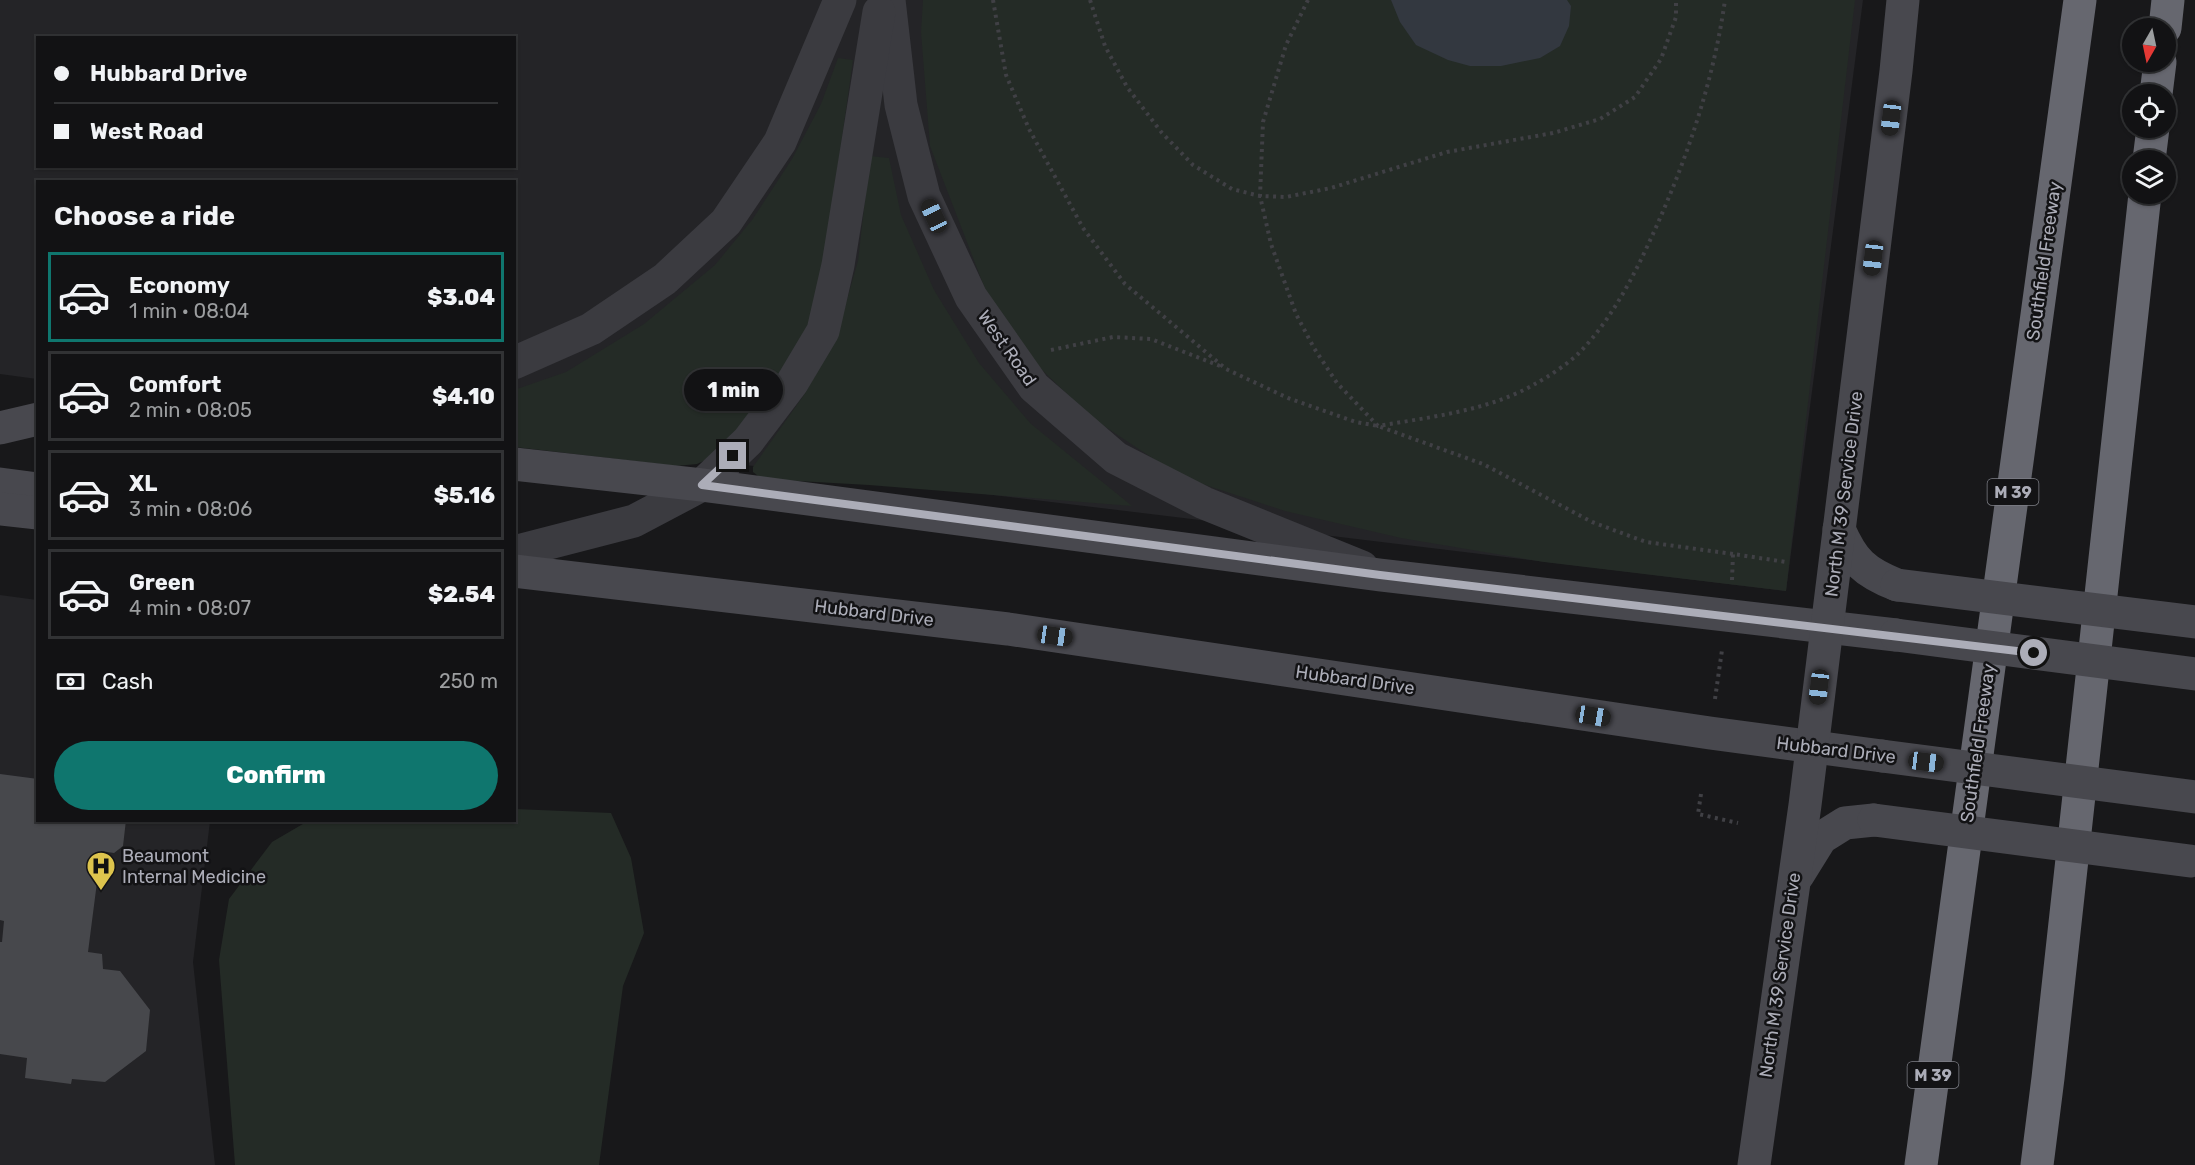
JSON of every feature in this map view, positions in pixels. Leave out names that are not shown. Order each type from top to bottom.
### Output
[{"type":"highway","name":"Southfield Freeway","points":[[1921,1165],[2080,0]]},
{"type":"highway","points":[[2166,18],[2168,0]]},
{"type":"highway","points":[[2037,1165],[2144,204]]},
{"type":"highway","points":[[2048,1078],[2053,1165]]},
{"type":"street","points":[[516,362],[591,329],[665,279],[726,222],[780,142],[840,0]]},
{"type":"street","points":[[516,551],[634,521],[702,485],[748,441],[792,383],[823,331],[838,265],[881,0]]},
{"type":"street","name":"West Road","points":[[889,0],[901,105],[924,196],[972,297],[1034,387],[1116,458],[1204,503],[1380,575]]},
{"type":"street","name":"North M 39 Service Drive","points":[[1754,1165],[1812,748],[1903,0]]},
{"type":"street","points":[[0,405],[36,410]]},
{"type":"street","points":[[0,428],[36,419]]},
{"type":"street","points":[[516,464],[702,485],[1380,575],[1896,635],[2195,674]]},
{"type":"street","points":[[0,484],[36,489]]},
{"type":"street","points":[[0,508],[36,513]]},
{"type":"street","points":[[1839,529],[1849,552],[1864,568],[1880,579],[1897,585],[2195,622]]},
{"type":"street","name":"Hubbard Drive","points":[[516,571],[1008,629],[1812,748],[2195,797]]},
{"type":"street","points":[[1792,884],[1821,838],[1845,823],[1874,820],[2193,862]]},
{"type":"path","points":[[993,0],[1006,75],[1029,129],[1083,228],[1125,284],[1226,369]]},
{"type":"path","points":[[1090,0],[1105,46],[1127,87],[1162,133],[1193,165],[1232,189],[1260,196],[1286,197],[1330,188],[1447,152],[1553,133],[1600,119],[1635,97],[1661,59],[1676,17],[1676,0]]},
{"type":"path","points":[[1308,0],[1286,45],[1263,122],[1260,196],[1271,244],[1296,314],[1314,348],[1337,383],[1378,426]]},
{"type":"path","points":[[1378,426],[1494,402],[1536,384],[1579,354],[1615,307],[1639,265],[1681,169],[1722,27],[1725,0]]},
{"type":"path","points":[[1020,368],[1055,348],[1113,337],[1151,339],[1226,369],[1288,398],[1356,422],[1378,426],[1483,464],[1592,522],[1646,542],[1786,562]]},
{"type":"path","points":[[1731,586],[1734,554]]},
{"type":"path","points":[[1715,703],[1722,646]]},
{"type":"path","points":[[1701,794],[1698,814],[1738,823]]},
{"type":"shaded area","points":[[0,0],[1863,0],[1786,591],[516,437],[516,180],[36,180],[36,379],[0,374]]},
{"type":"shaded area","points":[[923,0],[1855,0],[1786,591],[1544,562],[1401,538],[1285,511],[1181,477],[1092,418],[1040,368],[992,307],[930,146],[921,32]]},
{"type":"shaded area","points":[[1391,0],[1567,0],[1571,6],[1569,26],[1560,46],[1540,58],[1501,66],[1470,66],[1448,60],[1416,45],[1400,22]]},
{"type":"shaded area","points":[[838,58],[853,60],[822,279],[809,326],[786,373],[721,453],[697,464],[676,466],[516,447],[516,389],[566,372],[644,324],[715,265],[752,220],[792,159],[821,104]]},
{"type":"shaded area","points":[[870,156],[889,158],[901,215],[934,290],[979,363],[1031,424],[1132,506],[869,485],[762,479],[753,472],[753,467],[804,395],[836,338],[858,261]]},
{"type":"shaded area","name":"Beaumont Internal Medicine","points":[[0,595],[36,600],[36,822],[210,822],[193,962],[215,1165],[0,1165]]},
{"type":"shaded area","points":[[516,809],[611,813],[631,858],[644,933],[623,986],[599,1165],[235,1165],[219,960],[229,899],[272,842],[306,822],[516,822]]},
{"type":"building","points":[[0,774],[36,779],[36,822],[126,822],[123,846],[114,853],[101,851],[88,952],[102,954],[103,969],[120,971],[150,1010],[146,1051],[105,1082],[72,1079],[71,1084],[25,1078],[27,1058],[0,1054],[0,942],[2,942],[4,921],[0,920]]},
{"type":"place","name":"Beaumont Internal Medicine","points":[[101,892]]},
{"type":"route","points":[[733,456],[702,485],[1380,575],[2034,653]]}]
